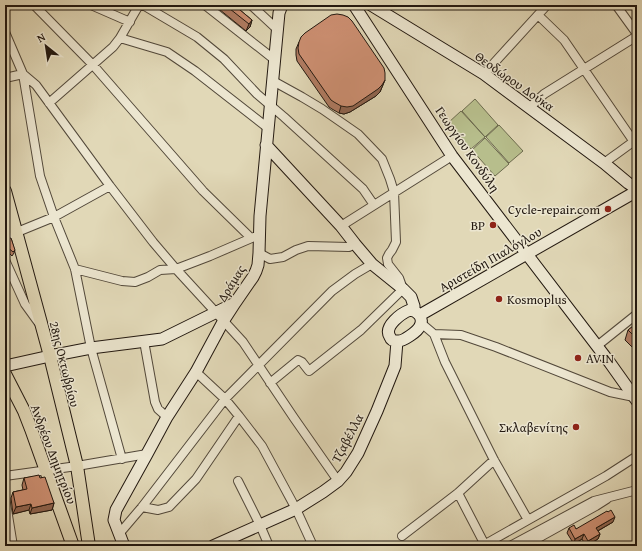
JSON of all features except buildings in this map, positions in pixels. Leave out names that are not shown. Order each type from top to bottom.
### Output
[{"type":"main road","name":"28ης Οκτωβρίου","points":[[5,191],[11,235],[50,356],[77,466],[88,541]]},
{"type":"main road","name":"Ανδρέου Δημητρίου","points":[[5,374],[24,411],[71,545]]},
{"type":"main road","points":[[71,545],[88,541]]},
{"type":"street","points":[[34,5],[92,65],[203,191],[255,237],[176,269],[160,270],[135,282],[122,281],[75,269]]},
{"type":"street","points":[[90,5],[130,22]]},
{"type":"street","points":[[49,103],[110,50],[120,38],[139,5]]},
{"type":"street","points":[[143,5],[197,37],[224,59],[257,94],[363,189],[374,205]]},
{"type":"street","points":[[205,5],[275,60]]},
{"type":"street","points":[[251,5],[278,30]]},
{"type":"street","name":"Δράμας","points":[[124,546],[114,520],[116,510],[168,417],[196,372],[224,320],[254,278],[258,265],[259,254],[255,237],[260,216],[279,13],[282,5]]},
{"type":"street","name":"Γεωργίου Κονδύλη","points":[[354,5],[452,156],[636,399]]},
{"type":"street","name":"Θεοδώρου Δούκα","points":[[371,5],[484,74],[604,163],[637,190]]},
{"type":"street","points":[[484,74],[547,5]]},
{"type":"street","points":[[530,107],[544,94],[637,35],[616,5]]},
{"type":"street","points":[[538,15],[564,40],[635,141],[604,163]]},
{"type":"street","points":[[5,32],[23,74],[40,176],[54,217],[75,269],[91,348],[122,459]]},
{"type":"street","points":[[120,38],[167,52],[195,71],[268,128]]},
{"type":"street","points":[[5,78],[23,74]]},
{"type":"street","points":[[23,74],[36,85],[149,237],[246,346],[338,480]]},
{"type":"street","points":[[273,81],[302,96],[358,134],[382,159],[394,192],[396,242],[387,258],[388,264],[398,278],[403,289]]},
{"type":"street","points":[[266,145],[341,226],[372,264],[411,297],[418,316],[419,328],[403,340],[397,342],[389,336],[389,326],[391,323],[410,310],[418,316],[434,334],[445,362],[494,460],[528,520]]},
{"type":"street","points":[[341,226],[452,156]]},
{"type":"street","points":[[11,235],[54,217],[110,186]]},
{"type":"street","name":"Αριστείδη Πιαλόγλου","points":[[418,316],[637,190]]},
{"type":"street","points":[[259,254],[270,259],[283,257],[308,246],[349,247],[355,244]]},
{"type":"street","points":[[256,271],[261,269],[270,259]]},
{"type":"street","points":[[5,260],[25,304],[41,326]]},
{"type":"street","points":[[119,534],[142,507],[225,399],[332,291],[355,274],[372,264]]},
{"type":"street","points":[[270,383],[298,360],[310,370],[361,330],[403,289]]},
{"type":"street","points":[[5,366],[91,348],[162,338],[235,303]]},
{"type":"street","points":[[597,346],[637,314]]},
{"type":"street","points":[[434,334],[461,336],[496,347],[610,392],[636,399]]},
{"type":"street","points":[[144,341],[155,402],[158,409],[168,417]]},
{"type":"street","name":"Τζαβέλλα","points":[[213,546],[296,508],[323,492],[346,472],[358,453],[395,366],[397,342]]},
{"type":"street","points":[[196,372],[225,399],[262,446],[296,508],[313,546]]},
{"type":"street","points":[[142,507],[158,510],[169,507],[196,479],[239,416]]},
{"type":"street","points":[[5,476],[46,471],[147,454]]},
{"type":"street","points":[[458,493],[484,545],[606,476],[637,456]]},
{"type":"street","points":[[402,536],[458,493],[494,460]]},
{"type":"street","points":[[238,481],[260,524],[268,546]]},
{"type":"street","points":[[513,546],[594,501],[637,490]]},
{"type":"street","points":[[5,497],[13,546]]},
{"type":"street","points":[[524,546],[609,498]]},
{"type":"green space","points":[[475,99],[498,125],[485,137],[462,111]]},
{"type":"green space","points":[[461,111],[485,137],[471,149],[448,123]]},
{"type":"green space","points":[[499,125],[523,151],[509,163],[486,137]]},
{"type":"green space","points":[[485,138],[509,164],[495,176],[472,150]]},
{"type":"place","name":"Cycle-repair.com","points":[[608,209]]},
{"type":"place","name":"BP","points":[[493,225]]},
{"type":"place","name":"Kosmoplus","points":[[499,299]]},
{"type":"place","name":"AVIN","points":[[578,358]]},
{"type":"place","name":"Σκλαβενίτης","points":[[576,427]]}]
